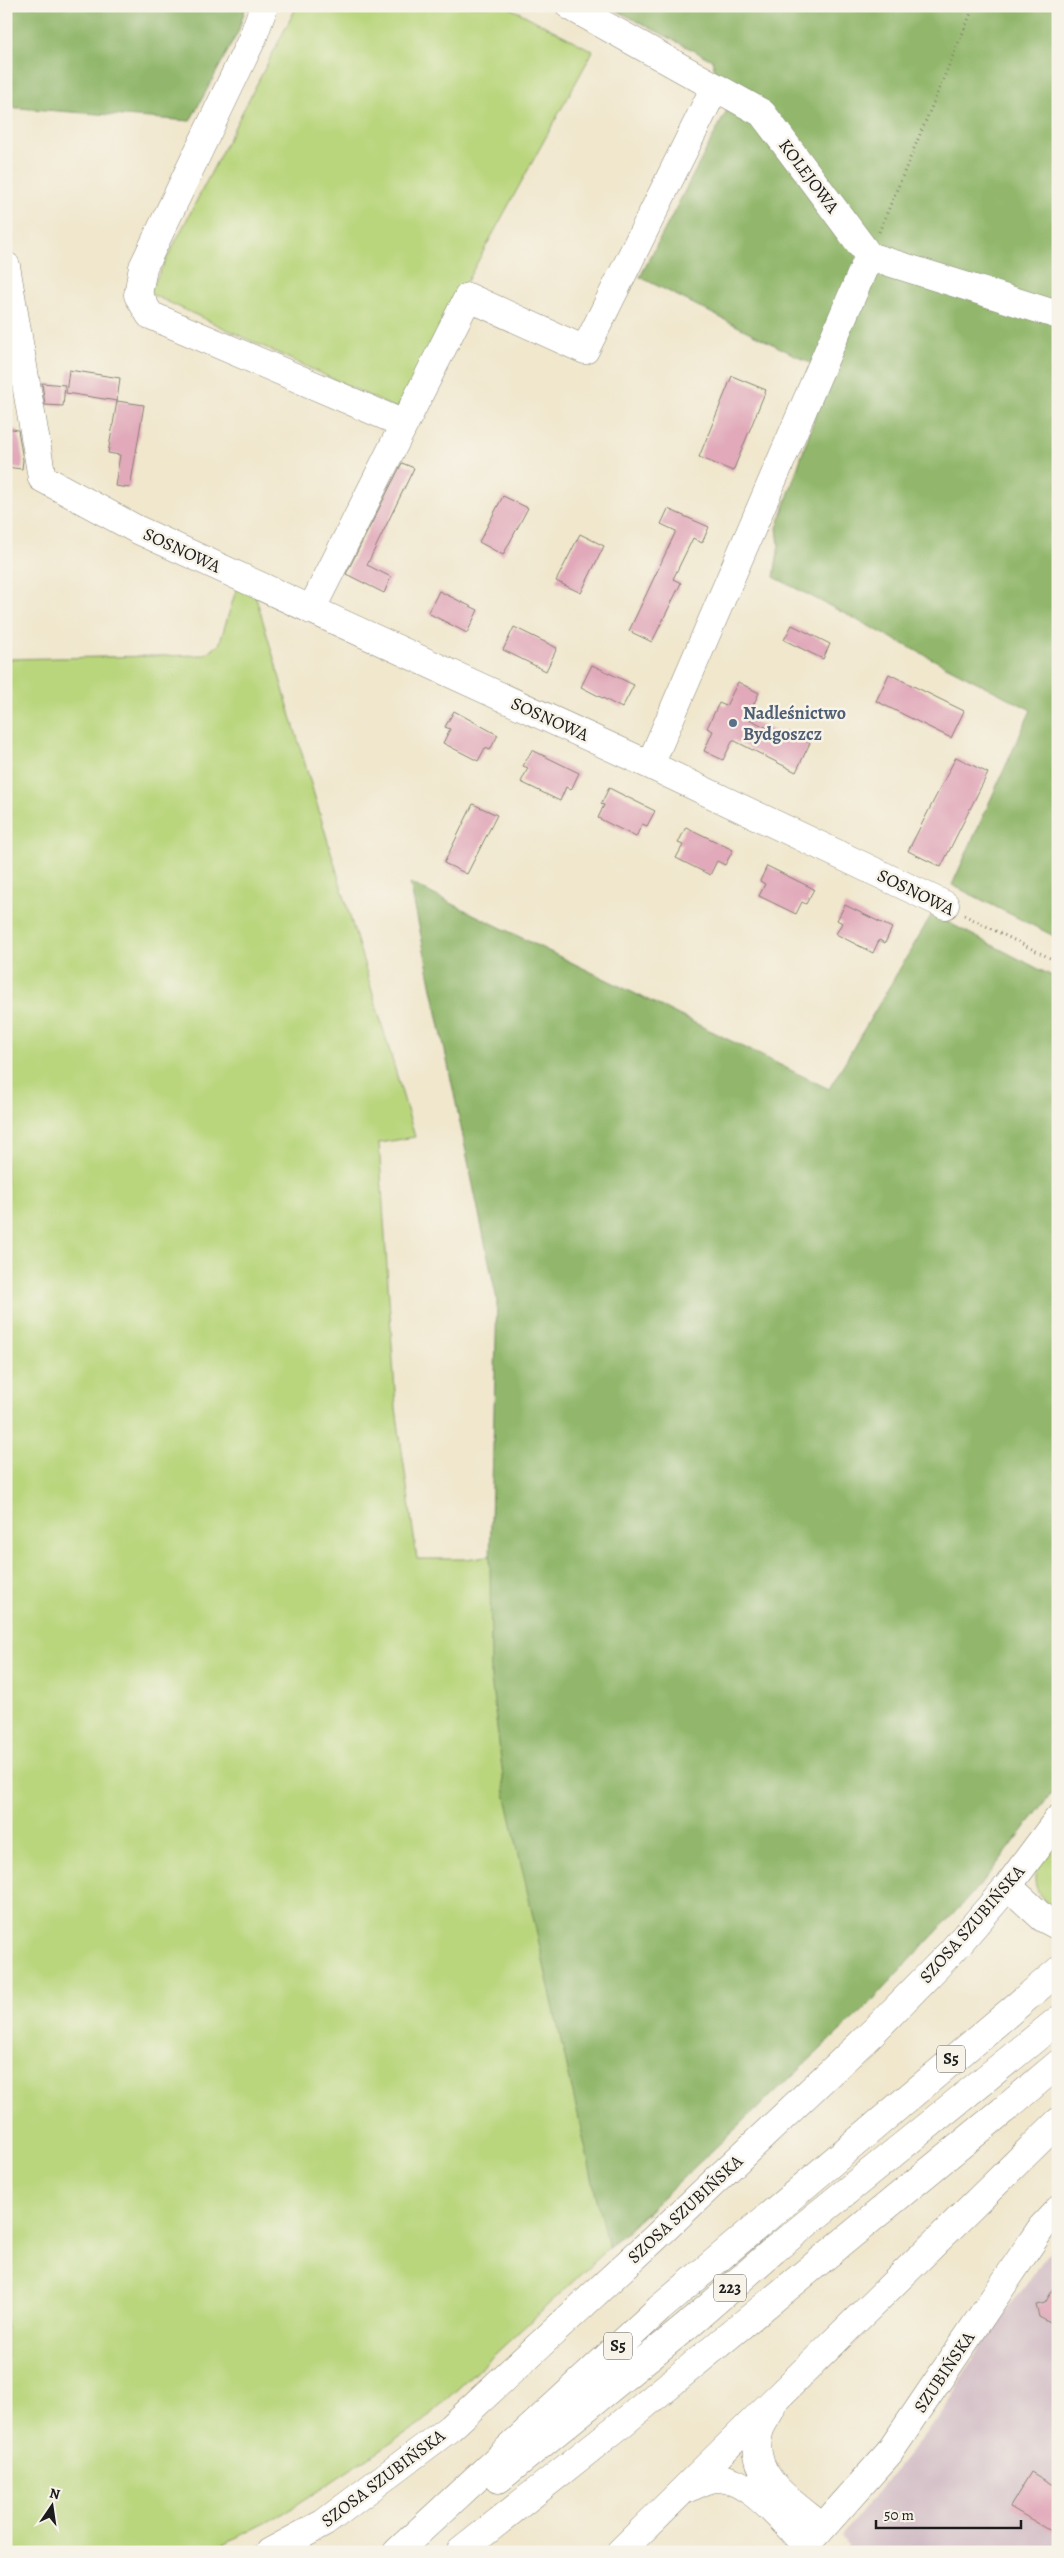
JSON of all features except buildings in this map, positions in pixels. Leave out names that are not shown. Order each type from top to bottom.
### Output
[{"type":"main road","points":[[264,6],[253,37],[143,267],[138,295],[150,315],[404,424]]},
{"type":"main road","name":"KOLEJOWA","points":[[570,6],[762,113],[869,256]]},
{"type":"main road","points":[[311,610],[468,297],[585,350],[715,87]]},
{"type":"main road","points":[[650,765],[869,256],[1058,315]]},
{"type":"main road","name":"SOSNOWA","points":[[6,266],[42,478],[136,529],[650,765],[945,906]]},
{"type":"main road","name":"SZOSA SZUBIŃSKA","points":[[270,2552],[324,2523],[450,2428],[874,2031],[952,1951],[1008,1886],[1058,1819]]},
{"type":"main road","points":[[1008,1886],[1042,1918],[1058,1926]]},
{"type":"main road","name":"S5","points":[[398,2552],[659,2308],[1058,1971]]},
{"type":"main road","name":"223","points":[[398,2552],[510,2471],[687,2326],[774,2250],[1058,2020]]},
{"type":"main road","name":"223","points":[[460,2552],[624,2422],[1058,2064]]},
{"type":"main road","points":[[620,2552],[1058,2122]]},
{"type":"main road","points":[[1022,2156],[1058,2131]]},
{"type":"main road","name":"SZUBIŃSKA","points":[[810,2542],[889,2453],[1037,2235],[1058,2210]]},
{"type":"main road","points":[[779,2395],[760,2430],[758,2455],[764,2474],[778,2490],[810,2542]]},
{"type":"main road","points":[[682,2491],[712,2478],[728,2480],[745,2486],[810,2542]]},
{"type":"path","points":[[869,256],[974,6]]},
{"type":"path","name":"SOSNOWA","points":[[945,906],[1058,962]]},
{"type":"shaded area","points":[[1058,2240],[1058,2552],[843,2552],[848,2546],[841,2536],[939,2417],[982,2344]]},
{"type":"green space","points":[[6,6],[246,6],[238,32],[190,121],[6,107]]},
{"type":"green space","points":[[297,6],[507,6],[593,51],[397,409],[149,293]]},
{"type":"green space","points":[[608,6],[1058,6],[1058,938],[952,885],[1031,710],[774,577],[779,545],[777,528],[830,373],[640,277],[727,110],[712,60]]},
{"type":"green space","points":[[237,587],[255,594],[415,1137],[379,1143],[396,1408],[417,1559],[466,1559],[556,1546],[517,1810],[652,2208],[421,2423],[284,2513],[208,2552],[6,2552],[6,659],[203,655],[219,645]]},
{"type":"green space","points":[[410,883],[829,1089],[932,914],[1058,979],[1058,1785],[984,1881],[869,2004],[608,2248],[505,1793],[491,1679],[490,1560],[497,1300]]},
{"type":"green space","points":[[1058,1832],[1058,1913],[1046,1902],[1035,1883],[1038,1864]]},
{"type":"place","name":"Nadleśnictwo Bydgoszcz","points":[[733,723]]}]
